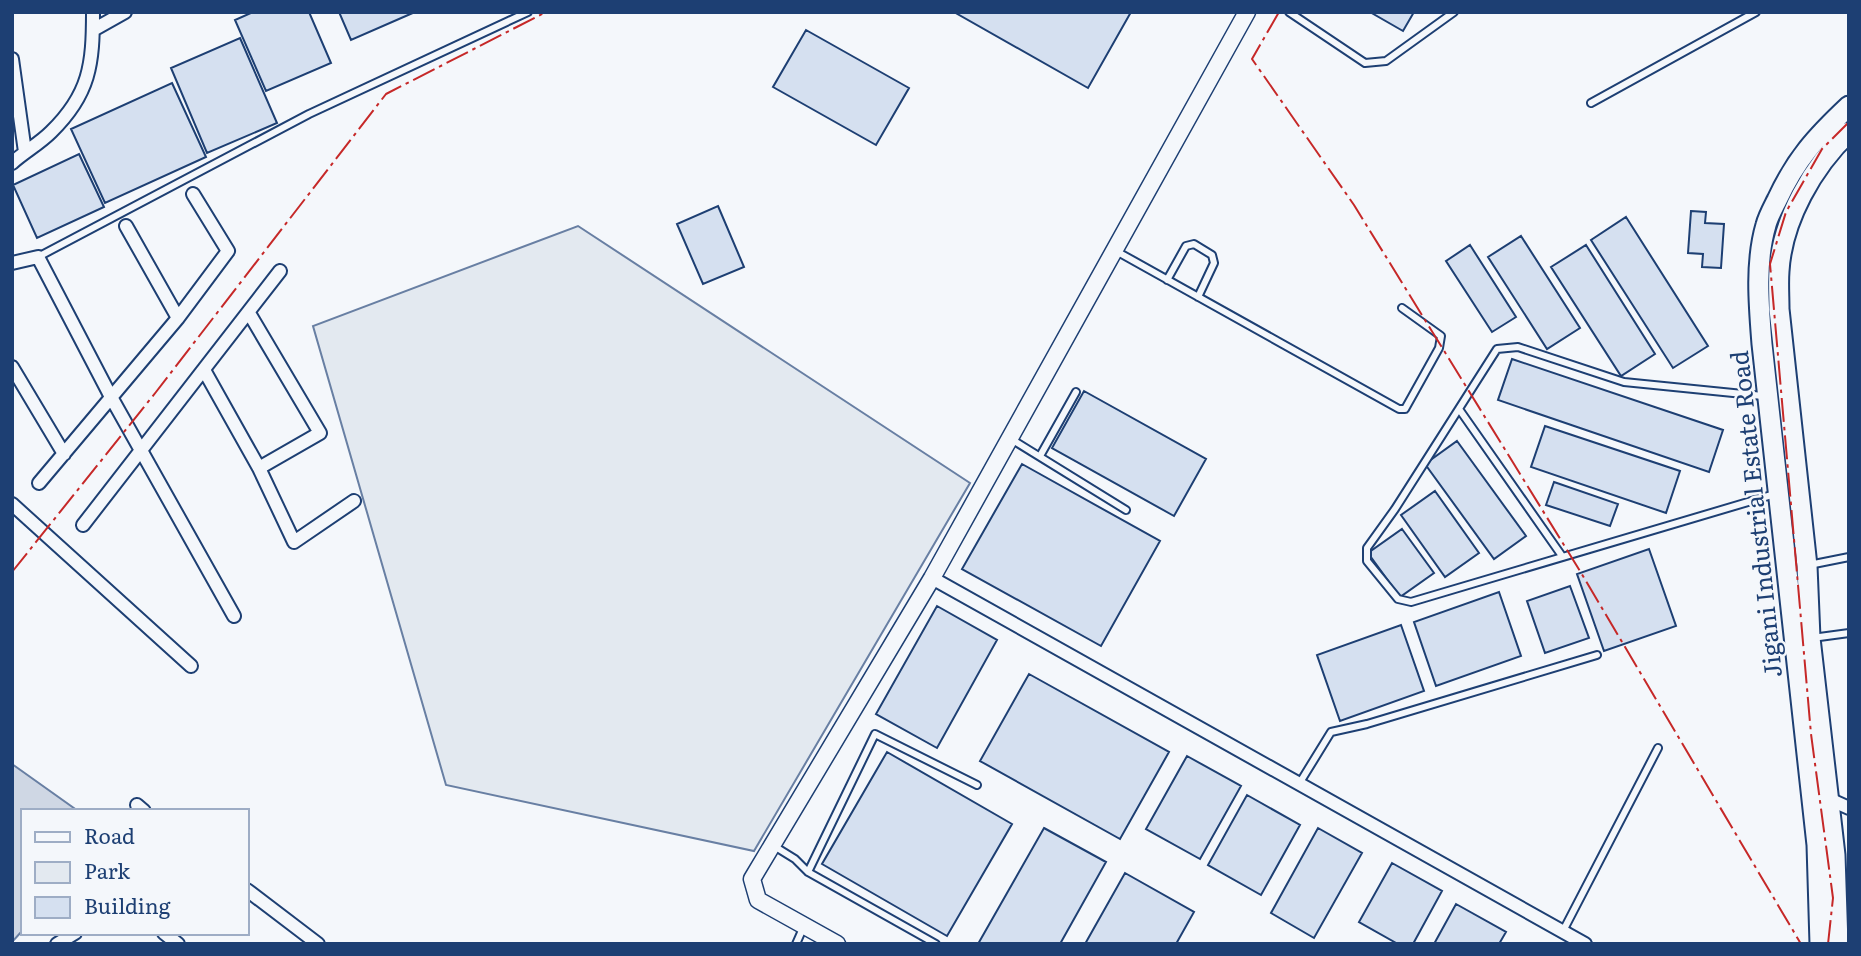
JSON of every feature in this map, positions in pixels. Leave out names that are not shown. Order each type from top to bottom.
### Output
[{"type":"main road","name":"Jigani Industrial Estate Road","points":[[1819,944],[1817,845],[1759,309],[1760,266],[1766,225],[1791,171],[1821,132],[1849,106]]},
{"type":"main road","name":"Jigani Industrial Estate Road","points":[[1838,944],[1835,855],[1810,639],[1807,566],[1779,309],[1779,268],[1787,228],[1811,179],[1835,145],[1849,132]]},
{"type":"main road","points":[[1759,309],[1779,309]]},
{"type":"street","points":[[12,163],[50,133],[69,112],[84,86],[90,72],[93,12]]},
{"type":"street","points":[[93,30],[125,12]]},
{"type":"street","points":[[837,944],[758,900],[752,879],[932,578],[1247,12]]},
{"type":"street","points":[[12,60],[25,152]]},
{"type":"street","points":[[39,483],[177,318],[228,251],[193,194]]},
{"type":"street","points":[[126,226],[177,318]]},
{"type":"street","points":[[12,263],[38,257],[111,397],[234,616]]},
{"type":"street","points":[[83,525],[280,271]]},
{"type":"street","points":[[249,313],[320,433],[259,468]]},
{"type":"street","points":[[12,367],[64,453]]},
{"type":"street","points":[[204,370],[259,468],[294,542],[354,501]]},
{"type":"street","points":[[12,504],[191,666]]},
{"type":"street","points":[[932,578],[1585,944]]},
{"type":"street","points":[[1829,799],[1849,808]]},
{"type":"street","points":[[248,891],[318,944]]},
{"type":"lane","points":[[38,257],[309,114],[528,12]]},
{"type":"lane","points":[[1289,12],[1364,63],[1386,61],[1454,12]]},
{"type":"lane","points":[[1591,103],[1756,12]]},
{"type":"lane","points":[[1167,280],[1186,246],[1194,244],[1212,255],[1214,263],[1198,297]]},
{"type":"lane","points":[[1114,250],[1399,409],[1405,409],[1438,348],[1440,336],[1402,308]]},
{"type":"lane","points":[[1770,397],[1624,382],[1518,347],[1497,349],[1395,509],[1367,548],[1367,561],[1398,599],[1411,602],[1762,496],[1780,493]]},
{"type":"lane","points":[[1040,456],[1076,392]]},
{"type":"lane","points":[[1459,408],[1562,556]]},
{"type":"lane","points":[[1010,438],[1126,510]]},
{"type":"lane","points":[[1807,566],[1849,557]]},
{"type":"lane","points":[[1810,639],[1849,633]]},
{"type":"lane","points":[[1298,784],[1331,732],[1367,724],[1597,655]]},
{"type":"lane","points":[[808,872],[875,734],[977,785]]},
{"type":"lane","points":[[1563,931],[1658,748]]},
{"type":"lane","points":[[772,845],[795,859],[808,872],[936,944]]},
{"type":"lane","points":[[796,944],[804,926]]},
{"type":"lane","points":[[920,944],[924,936]]},
{"type":"green space","points":[[578,226],[970,483],[754,851],[446,785],[313,326]]},
{"type":"shaded area","points":[[12,764],[75,809],[21,809],[21,932],[12,942]]},
{"type":"building","points":[[253,12],[309,12],[331,63],[266,91],[235,20]]},
{"type":"building","points":[[339,12],[415,12],[351,40]]},
{"type":"building","points":[[954,12],[1131,12],[1088,88]]},
{"type":"building","points":[[1370,12],[1414,12],[1403,31]]},
{"type":"building","points":[[806,30],[909,88],[876,145],[773,87]]},
{"type":"building","points":[[240,38],[277,123],[207,153],[171,68]]},
{"type":"building","points":[[172,83],[206,157],[105,203],[71,129]]},
{"type":"building","points":[[79,154],[104,207],[37,238],[13,185]]},
{"type":"building","points":[[718,206],[744,267],[703,284],[677,224]]},
{"type":"building","points":[[1691,211],[1706,212],[1705,223],[1724,224],[1721,268],[1702,267],[1703,254],[1688,253]]},
{"type":"building","points":[[1626,217],[1708,346],[1673,368],[1591,240]]},
{"type":"building","points":[[1521,236],[1580,328],[1547,349],[1488,257]]},
{"type":"building","points":[[1470,245],[1516,317],[1492,332],[1446,261]]},
{"type":"building","points":[[1586,245],[1655,354],[1621,376],[1551,267]]},
{"type":"building","points":[[1512,359],[1723,430],[1709,472],[1498,400]]},
{"type":"building","points":[[1084,391],[1206,459],[1174,516],[1052,448]]},
{"type":"building","points":[[1545,426],[1680,471],[1666,513],[1531,467]]},
{"type":"building","points":[[1457,441],[1526,536],[1494,559],[1425,464]]},
{"type":"building","points":[[1022,464],[1160,541],[1101,646],[962,569]]},
{"type":"building","points":[[1554,482],[1618,504],[1610,526],[1546,505]]},
{"type":"building","points":[[1435,491],[1479,553],[1445,577],[1401,515]]},
{"type":"building","points":[[1402,529],[1434,573],[1400,597],[1368,553]]},
{"type":"building","points":[[1649,549],[1676,626],[1604,651],[1577,574]]},
{"type":"building","points":[[1570,586],[1589,638],[1545,653],[1527,601]]},
{"type":"building","points":[[1499,592],[1521,656],[1436,686],[1414,622]]},
{"type":"building","points":[[937,606],[997,640],[937,748],[876,714]]},
{"type":"building","points":[[1401,625],[1424,691],[1340,721],[1317,655]]},
{"type":"building","points":[[1029,674],[1169,752],[1120,839],[980,761]]},
{"type":"building","points":[[887,752],[1012,824],[947,936],[822,864]]},
{"type":"building","points":[[1187,756],[1241,786],[1200,859],[1146,829]]},
{"type":"building","points":[[1247,795],[1300,825],[1261,895],[1208,865]]},
{"type":"building","points":[[1044,828],[1106,862],[1060,944],[978,944]]},
{"type":"building","points":[[1318,828],[1362,853],[1314,938],[1271,913]]},
{"type":"building","points":[[1392,863],[1442,891],[1413,944],[1398,944],[1359,922]]},
{"type":"building","points":[[1125,873],[1194,912],[1176,944],[1085,944]]},
{"type":"building","points":[[1456,904],[1506,932],[1499,944],[1434,944]]},
{"type":"power","points":[[12,572],[156,392],[386,94],[546,12]]},
{"type":"power","points":[[1279,12],[1252,59],[1354,205],[1580,571],[1801,944]]},
{"type":"power","points":[[1828,944],[1833,898],[1811,734],[1770,264],[1786,212],[1822,149],[1849,122]]}]
